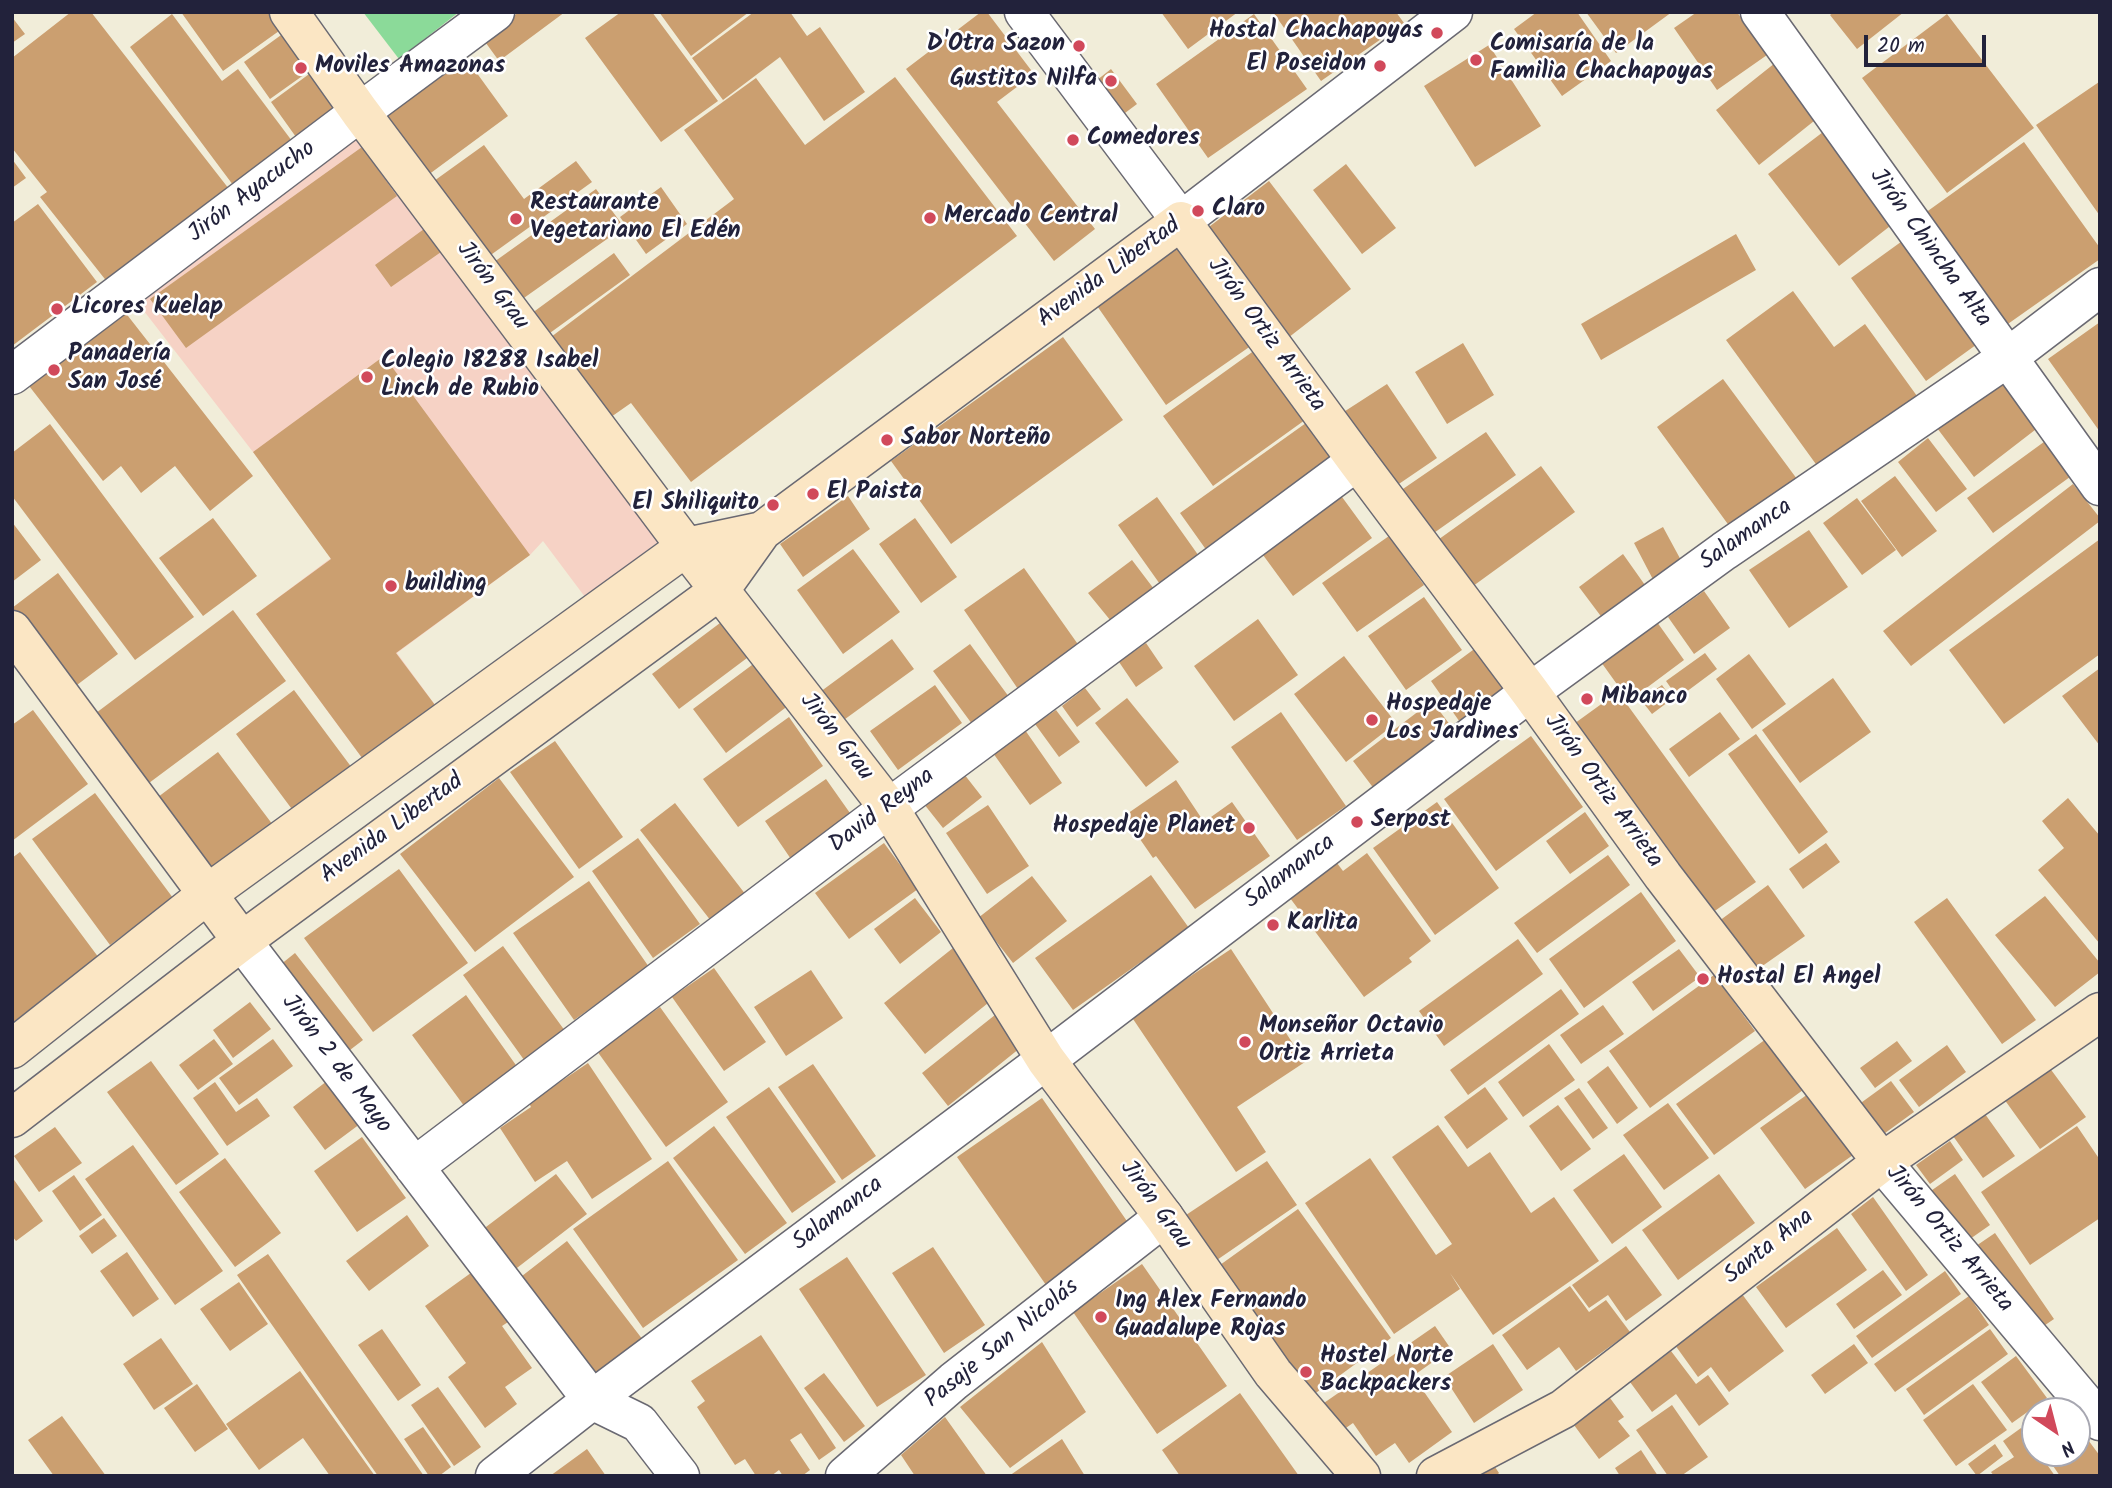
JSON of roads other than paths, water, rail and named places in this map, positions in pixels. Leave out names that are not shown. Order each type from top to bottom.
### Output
[{"type":"main road","name":"Jirón Grau","points":[[289,12],[360,112],[687,547],[889,807],[1046,1060],[1164,1217],[1273,1373],[1362,1476]]},
{"type":"main road","name":"Jirón Ortiz Arrieta","points":[[1181,221],[1663,876],[1882,1161]]},
{"type":"main road","name":"Avenida Libertad","points":[[12,1118],[242,941],[720,590],[762,531],[1181,221]]},
{"type":"main road","name":"Avenida Libertad","points":[[12,1049],[208,895],[687,547],[762,531]]},
{"type":"main road","name":"Jirón 2 de Mayo","points":[[12,630],[242,941]]},
{"type":"main road","name":"Santa Ana","points":[[1436,1476],[1563,1409],[1882,1161],[2100,1012]]},
{"type":"street","name":"Jirón Ayacucho","points":[[12,375],[495,12]]},
{"type":"street","name":"Jirón Ortiz Arrieta","points":[[1024,12],[1181,221]]},
{"type":"street","name":"Avenida Libertad","points":[[1181,221],[1453,12]]},
{"type":"street","name":"Jirón Chincha Alta","points":[[1760,12],[2100,486]]},
{"type":"street","name":"Salamanca","points":[[495,1476],[1530,692],[1724,551],[2007,358],[2100,287]]},
{"type":"street","name":"David Reyna","points":[[414,1167],[889,807],[1357,461]]},
{"type":"street","name":"Jirón 2 de Mayo","points":[[242,941],[592,1400],[639,1423],[680,1476]]},
{"type":"street","name":"Jirón Ortiz Arrieta","points":[[1882,1161],[2100,1420]]},
{"type":"street","name":"Pasaje San Nicolás","points":[[845,1476],[954,1381],[1164,1217]]},
{"type":"place","name":"Hostal Chachapoyas","points":[[1437,33]]},
{"type":"place","name":"D'Otra Sazon","points":[[1079,46]]},
{"type":"place","name":"Comisaría de la Familia Chachapoyas","points":[[1476,60]]},
{"type":"place","name":"El Poseidon","points":[[1380,66]]},
{"type":"place","name":"Moviles Amazonas","points":[[301,68]]},
{"type":"place","name":"Gustitos Nilfa","points":[[1111,81]]},
{"type":"place","name":"Comedores","points":[[1073,140]]},
{"type":"place","name":"Claro","points":[[1198,211]]},
{"type":"place","name":"Mercado Central","points":[[930,218]]},
{"type":"place","name":"Restaurante Vegetariano El Edén","points":[[516,219]]},
{"type":"place","name":"Licores Kuelap","points":[[57,309]]},
{"type":"place","name":"Panadería San José","points":[[54,370]]},
{"type":"place","name":"Colegio 18288 Isabel Linch de Rubio","points":[[367,377]]},
{"type":"place","name":"Sabor Norteño","points":[[887,440]]},
{"type":"place","name":"El Paista","points":[[813,494]]},
{"type":"place","name":"El Shiliquito","points":[[773,505]]},
{"type":"place","name":"building","points":[[391,586]]},
{"type":"place","name":"Mibanco","points":[[1587,699]]},
{"type":"place","name":"Hospedaje Los Jardines","points":[[1372,720]]},
{"type":"place","name":"Serpost","points":[[1357,822]]},
{"type":"place","name":"Hospedaje Planet","points":[[1249,828]]},
{"type":"place","name":"Karlita","points":[[1273,925]]},
{"type":"place","name":"Hostal El Angel","points":[[1703,979]]},
{"type":"place","name":"Monseñor Octavio Ortiz Arrieta","points":[[1245,1042]]},
{"type":"place","name":"Ing Alex Fernando Guadalupe Rojas","points":[[1101,1317]]},
{"type":"place","name":"Hostel Norte Backpackers","points":[[1306,1372]]}]
